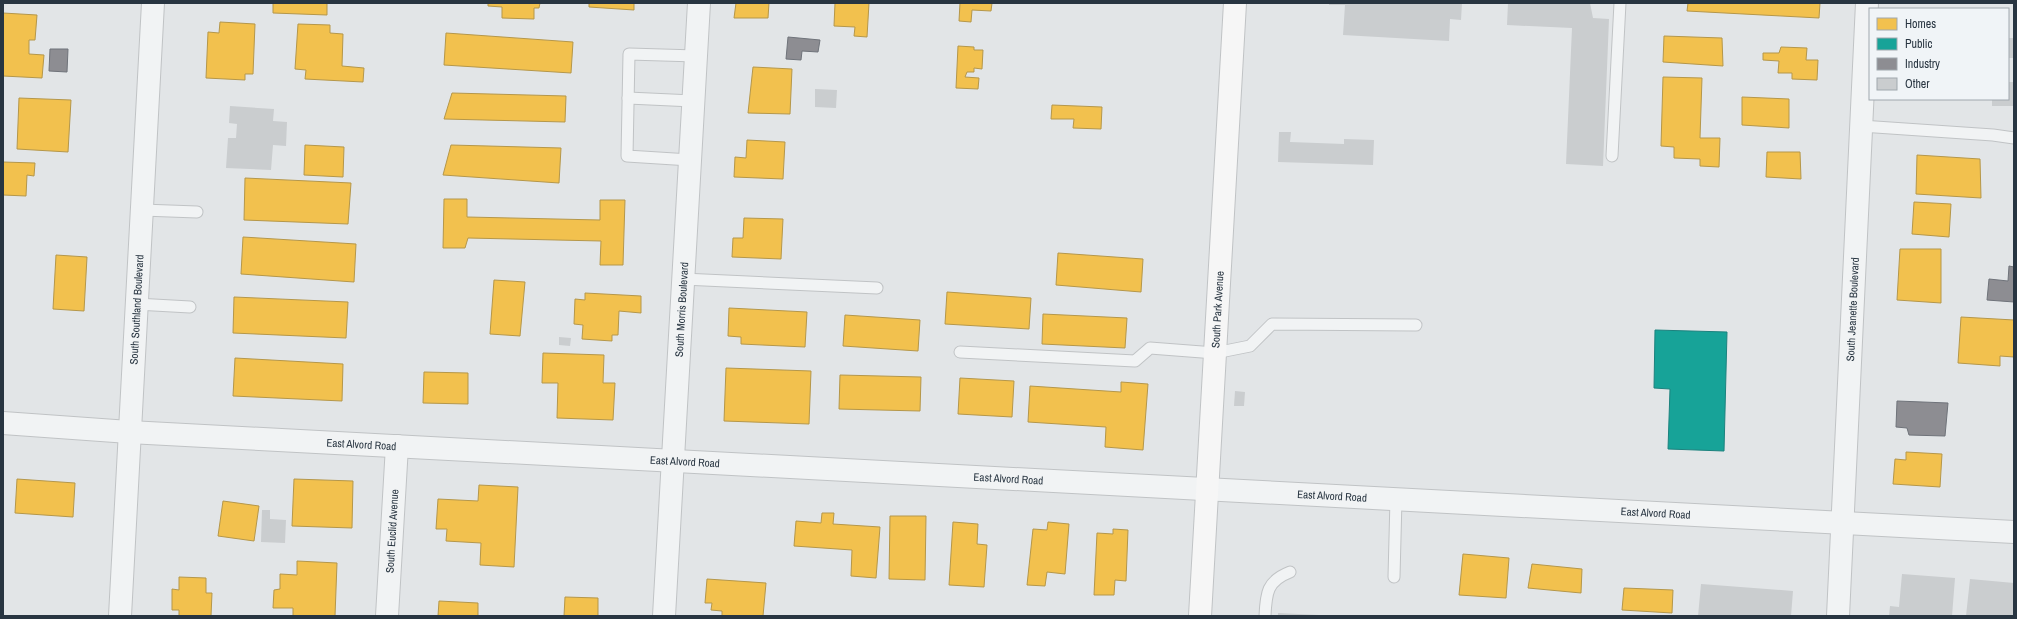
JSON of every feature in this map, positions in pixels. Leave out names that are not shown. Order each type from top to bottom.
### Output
[{"type":"main road","name":"South Park Avenue","points":[[1200,616],[1235,3]]},
{"type":"street","name":"South Southland Boulevard","points":[[120,616],[153,3]]},
{"type":"street","name":"South Morris Boulevard","points":[[664,616],[699,3]]},
{"type":"street","name":"South Jeanette Boulevard","points":[[1838,616],[1868,3]]},
{"type":"street","name":"East Alvord Road","points":[[3,423],[129,432],[2014,532]]},
{"type":"street","name":"South Euclid Avenue","points":[[387,616],[397,446]]},
{"type":"lane","points":[[1612,156],[1620,3]]},
{"type":"lane","points":[[690,160],[627,156],[629,54],[696,56]]},
{"type":"lane","points":[[628,98],[693,100]]},
{"type":"lane","points":[[1862,126],[1993,135],[2014,138]]},
{"type":"lane","points":[[142,210],[197,212]]},
{"type":"lane","points":[[683,279],[877,288]]},
{"type":"lane","points":[[136,304],[190,307]]},
{"type":"lane","points":[[960,352],[1135,361],[1150,348],[1214,353],[1250,346],[1272,324],[1416,325]]},
{"type":"lane","points":[[1394,576],[1396,499]]},
{"type":"lane","points":[[1265,616],[1266,595],[1277,577],[1290,572]]},
{"type":"building: Homes","points":[[273,3],[327,3],[327,15],[273,13]]},
{"type":"building: Homes","points":[[488,3],[540,3],[539,8],[534,8],[534,19],[502,18],[502,7],[488,6]]},
{"type":"building: Homes","points":[[589,3],[634,3],[634,10],[589,7]]},
{"type":"building: Homes","points":[[736,3],[769,3],[768,18],[734,18]]},
{"type":"building: Homes","points":[[835,3],[869,3],[867,37],[854,36],[855,27],[834,26]]},
{"type":"building: Homes","points":[[960,3],[992,3],[991,11],[972,10],[971,22],[959,21]]},
{"type":"building: Homes","points":[[1688,3],[1820,3],[1819,18],[1687,11]]},
{"type":"building: Homes","points":[[3,13],[37,15],[35,40],[29,40],[29,54],[44,55],[42,78],[3,76]]},
{"type":"building: Homes","points":[[220,22],[255,24],[253,74],[245,74],[245,80],[206,78],[208,32],[219,33]]},
{"type":"building: Homes","points":[[298,24],[330,25],[330,33],[343,34],[342,66],[364,68],[363,82],[305,79],[306,70],[295,69]]},
{"type":"building: Homes","points":[[446,33],[573,42],[571,73],[444,65]]},
{"type":"building: Homes","points":[[1664,36],[1722,38],[1723,66],[1663,62]]},
{"type":"building: Homes","points":[[958,46],[974,47],[974,50],[983,50],[982,69],[974,68],[974,72],[967,72],[965,77],[979,78],[978,89],[956,88]]},
{"type":"building: Homes","points":[[1781,47],[1807,48],[1806,60],[1818,60],[1817,80],[1792,79],[1792,73],[1778,73],[1779,61],[1763,60],[1763,53],[1779,53]]},
{"type":"building: Homes","points":[[753,67],[792,69],[790,114],[748,113]]},
{"type":"building: Homes","points":[[1663,77],[1702,78],[1700,138],[1720,138],[1719,167],[1700,166],[1700,159],[1674,158],[1674,147],[1661,146]]},
{"type":"building: Homes","points":[[452,93],[566,96],[565,122],[444,119]]},
{"type":"building: Homes","points":[[1742,97],[1789,99],[1789,128],[1742,125]]},
{"type":"building: Homes","points":[[19,98],[71,100],[68,152],[17,149]]},
{"type":"building: Homes","points":[[1052,105],[1102,107],[1101,129],[1073,128],[1074,119],[1051,119]]},
{"type":"building: Homes","points":[[747,140],[785,142],[783,179],[734,177],[735,157],[746,158]]},
{"type":"building: Homes","points":[[305,145],[344,147],[343,177],[304,175]]},
{"type":"building: Homes","points":[[451,145],[561,148],[559,183],[443,175]]},
{"type":"building: Homes","points":[[1767,152],[1800,152],[1801,179],[1766,177]]},
{"type":"building: Homes","points":[[1917,155],[1980,159],[1981,198],[1916,194]]},
{"type":"building: Homes","points":[[3,162],[35,163],[34,176],[27,175],[26,196],[3,195]]},
{"type":"building: Homes","points":[[245,178],[351,183],[348,224],[244,220]]},
{"type":"building: Homes","points":[[444,199],[467,199],[467,217],[600,220],[600,200],[625,200],[623,265],[600,265],[601,241],[468,238],[465,248],[443,248]]},
{"type":"building: Homes","points":[[1914,202],[1951,204],[1949,237],[1912,234]]},
{"type":"building: Homes","points":[[744,218],[783,219],[781,259],[732,257],[733,238],[743,238]]},
{"type":"building: Homes","points":[[243,237],[356,244],[354,282],[241,274]]},
{"type":"building: Homes","points":[[1900,249],[1941,249],[1941,303],[1897,300]]},
{"type":"building: Homes","points":[[1058,253],[1143,259],[1141,292],[1056,285]]},
{"type":"building: Homes","points":[[56,255],[87,257],[84,311],[53,309]]},
{"type":"building: Homes","points":[[494,280],[525,282],[520,336],[490,334]]},
{"type":"building: Homes","points":[[947,292],[1031,298],[1029,329],[945,324]]},
{"type":"building: Homes","points":[[585,293],[641,296],[641,313],[619,311],[618,335],[612,335],[612,341],[582,339],[583,325],[574,324],[575,299],[585,300]]},
{"type":"building: Homes","points":[[234,297],[348,302],[346,338],[233,333]]},
{"type":"building: Homes","points":[[729,308],[807,312],[805,347],[741,344],[741,337],[728,336]]},
{"type":"building: Homes","points":[[1043,314],[1127,318],[1125,348],[1042,344]]},
{"type":"building: Homes","points":[[845,315],[920,320],[918,351],[843,346]]},
{"type":"building: Homes","points":[[1961,317],[2014,320],[2014,357],[2000,356],[2000,366],[1958,363]]},
{"type":"building: Homes","points":[[543,353],[604,355],[603,383],[615,383],[613,420],[557,418],[558,383],[542,383]]},
{"type":"building: Homes","points":[[235,358],[343,364],[342,401],[233,396]]},
{"type":"building: Homes","points":[[726,368],[811,371],[809,424],[724,421]]},
{"type":"building: Homes","points":[[424,372],[468,373],[468,404],[423,403]]},
{"type":"building: Homes","points":[[840,375],[921,377],[920,411],[839,409]]},
{"type":"building: Homes","points":[[960,378],[1014,381],[1012,417],[958,414]]},
{"type":"building: Homes","points":[[1121,382],[1148,384],[1143,450],[1105,447],[1106,427],[1028,422],[1030,386],[1121,392]]},
{"type":"building: Homes","points":[[1906,452],[1942,454],[1940,487],[1893,484],[1895,459],[1906,460]]},
{"type":"building: Homes","points":[[17,479],[75,483],[73,517],[15,513]]},
{"type":"building: Homes","points":[[294,479],[353,481],[352,528],[292,526]]},
{"type":"building: Homes","points":[[479,485],[518,487],[514,567],[480,565],[481,543],[446,541],[447,529],[436,529],[438,499],[478,501]]},
{"type":"building: Homes","points":[[223,501],[259,506],[254,541],[218,536]]},
{"type":"building: Homes","points":[[822,513],[834,513],[833,524],[880,527],[876,578],[851,576],[852,550],[794,546],[796,521],[821,523]]},
{"type":"building: Homes","points":[[890,516],[926,516],[925,580],[889,579]]},
{"type":"building: Homes","points":[[953,522],[978,524],[977,544],[987,545],[984,587],[949,585]]},
{"type":"building: Homes","points":[[1048,522],[1069,524],[1065,574],[1047,572],[1045,586],[1027,585],[1033,529],[1047,530]]},
{"type":"building: Homes","points":[[1113,529],[1128,530],[1126,581],[1115,580],[1114,595],[1094,595],[1097,533],[1113,534]]},
{"type":"building: Homes","points":[[1463,554],[1509,558],[1506,598],[1459,595]]},
{"type":"building: Homes","points":[[297,561],[337,563],[335,616],[293,616],[293,608],[273,608],[274,590],[280,589],[280,574],[297,575]]},
{"type":"building: Homes","points":[[1532,564],[1582,569],[1581,593],[1528,588]]},
{"type":"building: Homes","points":[[179,577],[206,578],[206,593],[212,593],[211,616],[179,616],[179,610],[172,610],[172,589],[179,590]]},
{"type":"building: Homes","points":[[707,579],[766,583],[763,616],[722,616],[722,611],[711,610],[712,603],[705,603]]},
{"type":"building: Homes","points":[[1624,588],[1673,590],[1672,613],[1622,610]]},
{"type":"building: Homes","points":[[565,597],[598,598],[598,616],[564,616]]},
{"type":"building: Homes","points":[[439,601],[478,603],[478,616],[438,616]]},
{"type":"building: Public","points":[[1655,330],[1727,332],[1724,451],[1668,449],[1670,389],[1654,388]]},
{"type":"building: Industry","points":[[788,37],[820,40],[818,52],[802,51],[801,60],[786,59]]},
{"type":"building: Industry","points":[[50,49],[68,49],[67,72],[49,71]]},
{"type":"building: Industry","points":[[2009,266],[2014,267],[2014,302],[1987,300],[1989,279],[2008,281]]},
{"type":"building: Industry","points":[[1897,401],[1948,403],[1945,436],[1909,435],[1907,428],[1896,427]]},
{"type":"building: Other","points":[[1329,3],[1462,3],[1461,20],[1450,19],[1449,41],[1343,35],[1345,5],[1329,5]]},
{"type":"building: Other","points":[[1508,3],[1590,3],[1593,18],[1609,19],[1603,166],[1566,164],[1572,28],[1507,25]]},
{"type":"building: Other","points":[[2009,38],[2014,38],[2014,58],[2009,58]]},
{"type":"building: Other","points":[[2009,82],[2014,82],[2014,106],[1992,106],[1992,100],[2009,100]]},
{"type":"building: Other","points":[[815,89],[837,90],[836,108],[815,107]]},
{"type":"building: Other","points":[[230,106],[274,109],[273,121],[287,122],[286,146],[273,145],[271,170],[226,168],[228,138],[236,138],[237,124],[229,123]]},
{"type":"building: Other","points":[[1279,132],[1291,132],[1290,142],[1344,144],[1344,139],[1374,140],[1373,165],[1278,162]]},
{"type":"building: Other","points":[[559,337],[571,338],[570,346],[559,345]]},
{"type":"building: Other","points":[[1235,391],[1245,392],[1244,406],[1234,406]]},
{"type":"building: Other","points":[[262,510],[270,510],[270,519],[286,520],[285,543],[261,542]]},
{"type":"building: Other","points":[[1902,574],[1955,578],[1952,616],[1889,616],[1890,606],[1899,607]]},
{"type":"building: Other","points":[[1970,579],[2014,583],[2014,616],[1966,616]]},
{"type":"building: Other","points":[[1701,584],[1793,591],[1791,616],[1698,616]]},
{"type":"building: Other","points":[[1278,613],[1319,615],[1319,616],[1278,616]]}]
